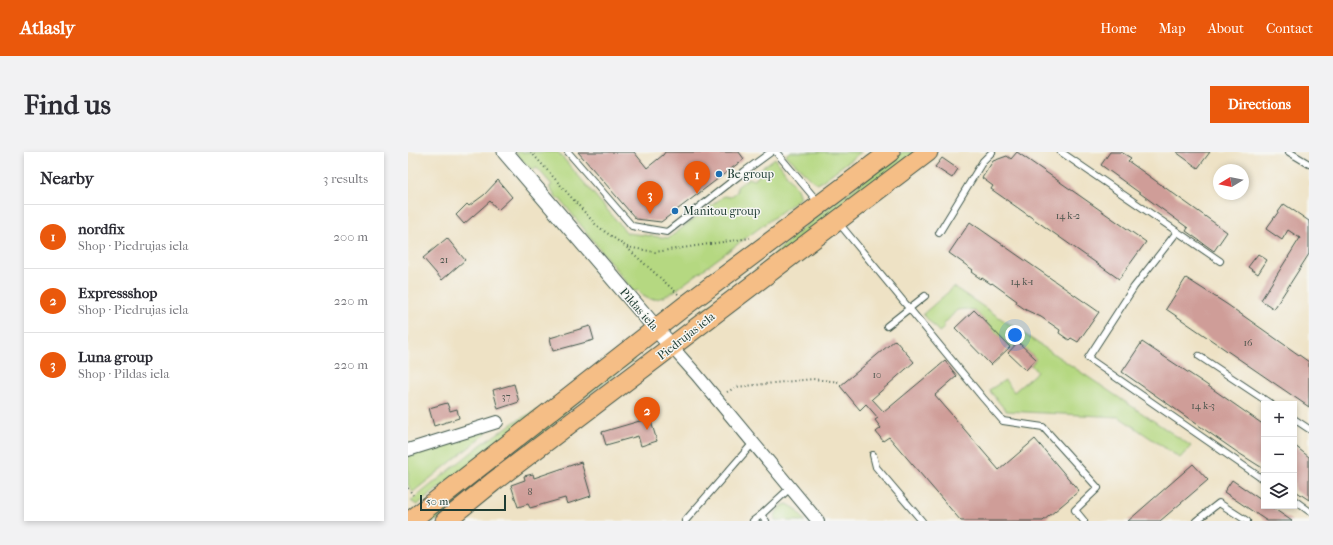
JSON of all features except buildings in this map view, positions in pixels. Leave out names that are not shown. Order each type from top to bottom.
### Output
[{"type":"main road","name":"Piedrujas iela","points":[[411,515],[890,152]]},
{"type":"main road","name":"Piedrujas iela","points":[[445,521],[493,482],[645,368],[671,346],[928,152]]},
{"type":"street","name":"Pildas iela","points":[[505,152],[754,443],[818,521]]},
{"type":"street","points":[[408,450],[497,422]]},
{"type":"lane","points":[[568,152],[632,226],[667,232],[771,152]]},
{"type":"lane","points":[[776,152],[821,205]]},
{"type":"lane","points":[[939,233],[983,161],[992,152]]},
{"type":"lane","points":[[1061,152],[1220,261]]},
{"type":"lane","points":[[1290,152],[1309,164]]},
{"type":"lane","points":[[837,221],[983,398],[1004,421],[1043,427],[1098,488],[1075,510],[1084,521]]},
{"type":"lane","points":[[1177,232],[1134,287],[1088,358],[1261,478]]},
{"type":"lane","points":[[887,326],[925,296]]},
{"type":"lane","points":[[1199,356],[1266,401]]},
{"type":"lane","points":[[1297,421],[1309,429]]},
{"type":"lane","points":[[685,521],[754,443]]},
{"type":"lane","points":[[873,456],[876,467],[922,521]]},
{"type":"lane","points":[[753,521],[790,488]]},
{"type":"lane","points":[[1297,502],[1309,511]]},
{"type":"lane","points":[[1196,521],[1219,503],[1247,521]]},
{"type":"lane","points":[[761,515],[766,521]]},
{"type":"path","points":[[531,152],[596,225],[625,246],[677,292]]},
{"type":"path","points":[[625,246],[655,252],[750,238]]},
{"type":"path","points":[[727,392],[736,387],[813,379],[840,382]]},
{"type":"path","points":[[408,488],[413,496]]},
{"type":"green space","points":[[515,152],[558,152],[627,233],[669,238],[724,196],[730,197],[737,192],[737,187],[749,178],[754,180],[760,175],[759,170],[775,158],[797,189],[800,198],[673,292],[656,299],[648,299],[638,290],[634,292],[560,199],[557,199],[549,187],[552,185],[537,168],[533,170],[527,166]]},
{"type":"green space","points":[[789,152],[861,152],[818,184],[786,155]]},
{"type":"green space","points":[[902,152],[917,152],[700,317],[699,314],[757,270],[812,220]]},
{"type":"green space","points":[[954,287],[1191,446],[1180,458],[1119,417],[1006,411],[989,390],[1005,380],[1014,392],[1037,372],[1031,365],[1036,359],[1018,342],[1012,349],[974,310],[957,310],[944,324],[944,328],[939,332],[923,314]]},
{"type":"green space","points":[[632,357],[634,360],[568,410],[540,437],[435,521],[422,521]]},
{"type":"green space","points":[[548,405],[417,505],[411,501],[482,444],[516,421]]},
{"type":"green space","points":[[483,431],[487,433],[413,492],[408,485],[408,453]]},
{"type":"green space","points":[[787,504],[796,509],[805,521],[787,521],[785,519],[782,521],[775,521],[775,515],[778,510]]},
{"type":"place","name":"Be group","points":[[719,174]]},
{"type":"place","name":"nordfix","points":[[697,194]]},
{"type":"place","name":"Manitou group","points":[[675,211]]},
{"type":"place","name":"Luna group","points":[[650,214]]},
{"type":"place","name":"Expressshop","points":[[647,430]]}]
